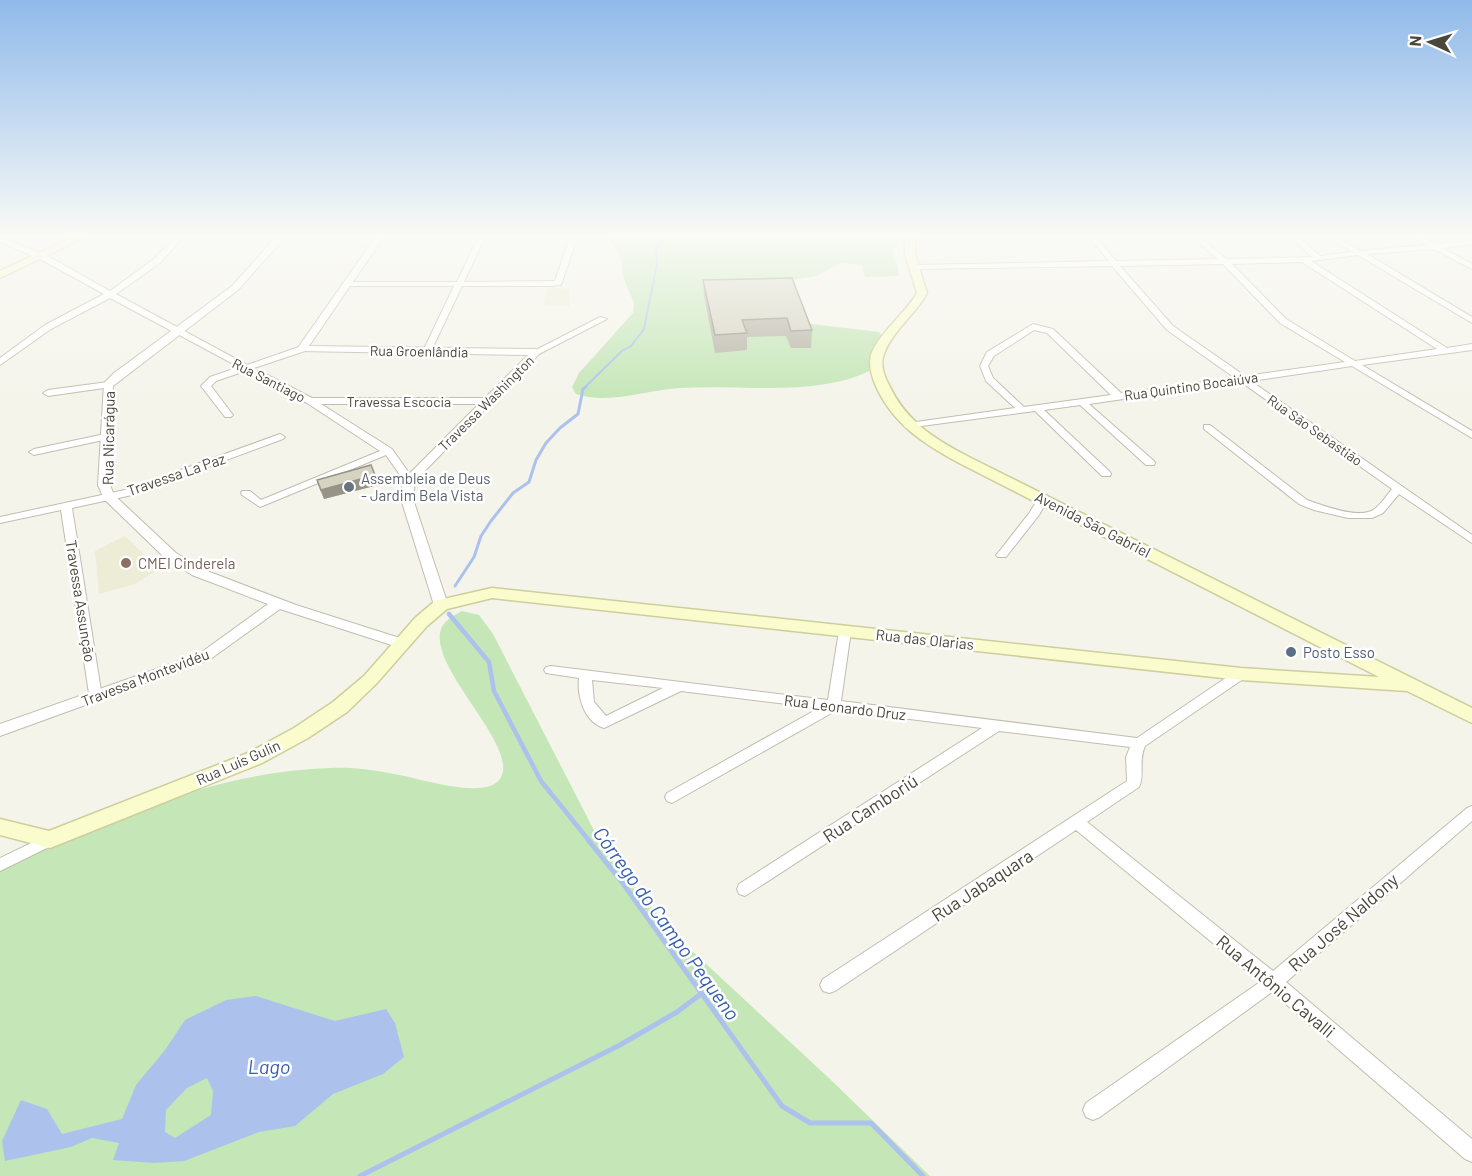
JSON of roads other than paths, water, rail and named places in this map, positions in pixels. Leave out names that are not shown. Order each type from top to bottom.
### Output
[{"type":"main road","name":"Avenida São Gabriel","points":[[921,290],[922,293],[916,305],[879,350],[875,359],[876,371],[883,385],[909,426],[937,445],[1472,716]]},
{"type":"main road","name":"Rua das Olarias","points":[[441,605],[492,593],[1241,674],[1411,685]]},
{"type":"main road","name":"Rua Luís Gulin","points":[[50,840],[255,758],[282,743],[339,707],[370,680],[401,643],[441,605]]},
{"type":"main road","points":[[0,826],[50,840]]},
{"type":"street","name":"Rua Santiago","points":[[103,290],[177,332],[310,401],[388,451],[409,480]]},
{"type":"street","points":[[0,362],[48,327],[117,290]]},
{"type":"street","name":"Rua Nicarágua","points":[[233,290],[118,375],[108,385],[104,485],[108,496],[180,561],[197,572],[279,603],[401,643]]},
{"type":"street","points":[[228,415],[206,386],[213,379],[244,367],[302,349],[342,290]]},
{"type":"street","points":[[428,351],[456,290]]},
{"type":"street","name":"Rua São Sebastião","points":[[1137,290],[1170,328],[1472,540]]},
{"type":"street","points":[[1252,290],[1283,321],[1472,435]]},
{"type":"street","points":[[1351,290],[1446,351]]},
{"type":"street","points":[[1420,290],[1472,321]]},
{"type":"street","name":"Travessa Washington","points":[[409,480],[536,352],[603,319]]},
{"type":"street","points":[[1023,411],[989,379],[984,366],[990,354],[1034,327],[1042,327],[1050,331],[1118,396]]},
{"type":"street","name":"Rua Quintino Bocaiúva","points":[[909,426],[1472,348]]},
{"type":"street","name":"Rua Groenlândia","points":[[302,349],[536,352]]},
{"type":"street","points":[[48,393],[108,385]]},
{"type":"street","name":"Travessa Escocia","points":[[310,401],[489,401]]},
{"type":"street","points":[[1083,403],[1150,463]]},
{"type":"street","points":[[1038,409],[1106,474]]},
{"type":"street","points":[[1207,427],[1303,502],[1316,508],[1366,516],[1374,514],[1398,489]]},
{"type":"street","points":[[34,452],[105,437]]},
{"type":"street","name":"Travessa La Paz","points":[[0,520],[128,493],[280,437]]},
{"type":"street","points":[[246,493],[260,504],[388,451]]},
{"type":"street","points":[[409,480],[407,499],[441,605]]},
{"type":"street","points":[[1002,555],[1035,513],[1043,499]]},
{"type":"street","name":"Travessa Assunção","points":[[66,505],[95,697]]},
{"type":"street","name":"Travessa Montevidéu","points":[[0,730],[204,657],[279,603]]},
{"type":"street","points":[[672,797],[834,706],[845,631]]},
{"type":"street","name":"Rua Leonardo Druz","points":[[551,670],[1138,743]]},
{"type":"street","points":[[586,674],[584,693],[587,706],[604,723],[679,686]]},
{"type":"street","points":[[1138,743],[1241,674]]},
{"type":"street","name":"Rua Camboriú","points":[[745,889],[996,726]]},
{"type":"street","name":"Rua Jabaquara","points":[[829,985],[1134,783],[1133,757],[1138,743]]},
{"type":"street","name":"Rua José Naldony","points":[[1093,1110],[1273,982],[1472,812]]},
{"type":"street","name":"Rua Antônio Cavalli","points":[[1077,822],[1273,982],[1472,1152]]},
{"type":"street","name":"Rua Luís Gulin","points":[[0,865],[50,840]]},
{"type":"water","name":"Lago","points":[[256,996],[335,1021],[386,1009],[395,1023],[404,1057],[383,1074],[333,1094],[295,1126],[259,1132],[184,1161],[154,1163],[113,1160],[119,1143],[92,1138],[71,1147],[5,1161],[2,1141],[21,1100],[47,1109],[62,1134],[122,1119],[136,1085],[165,1050],[185,1020],[226,1000]],"holes":[[[207,1078],[213,1091],[211,1115],[175,1138],[165,1132],[166,1110],[187,1088]]]},
{"type":"waterway","name":"Córrego do Campo Pequeno","points":[[584,388],[622,351],[631,346],[644,329],[652,290]]},
{"type":"waterway","name":"Córrego do Campo Pequeno","points":[[455,586],[474,557],[481,536],[491,521],[513,493],[529,482],[536,460],[546,443],[578,414],[583,389],[586,387]]},
{"type":"waterway","name":"Córrego do Campo Pequeno","points":[[449,614],[489,662],[494,691],[541,781],[591,843]]},
{"type":"waterway","name":"Córrego do Campo Pequeno","points":[[589,841],[622,882],[782,1106],[810,1123],[871,1123],[923,1176]]},
{"type":"waterway","points":[[360,1176],[620,1045],[677,1012],[701,994]]},
{"type":"place","name":"Assembleia de Deus - Jardim Bela Vista","points":[[349,487]]},
{"type":"place","name":"CMEI Cinderela","points":[[126,563]]},
{"type":"place","name":"Posto Esso","points":[[1291,652]]}]
